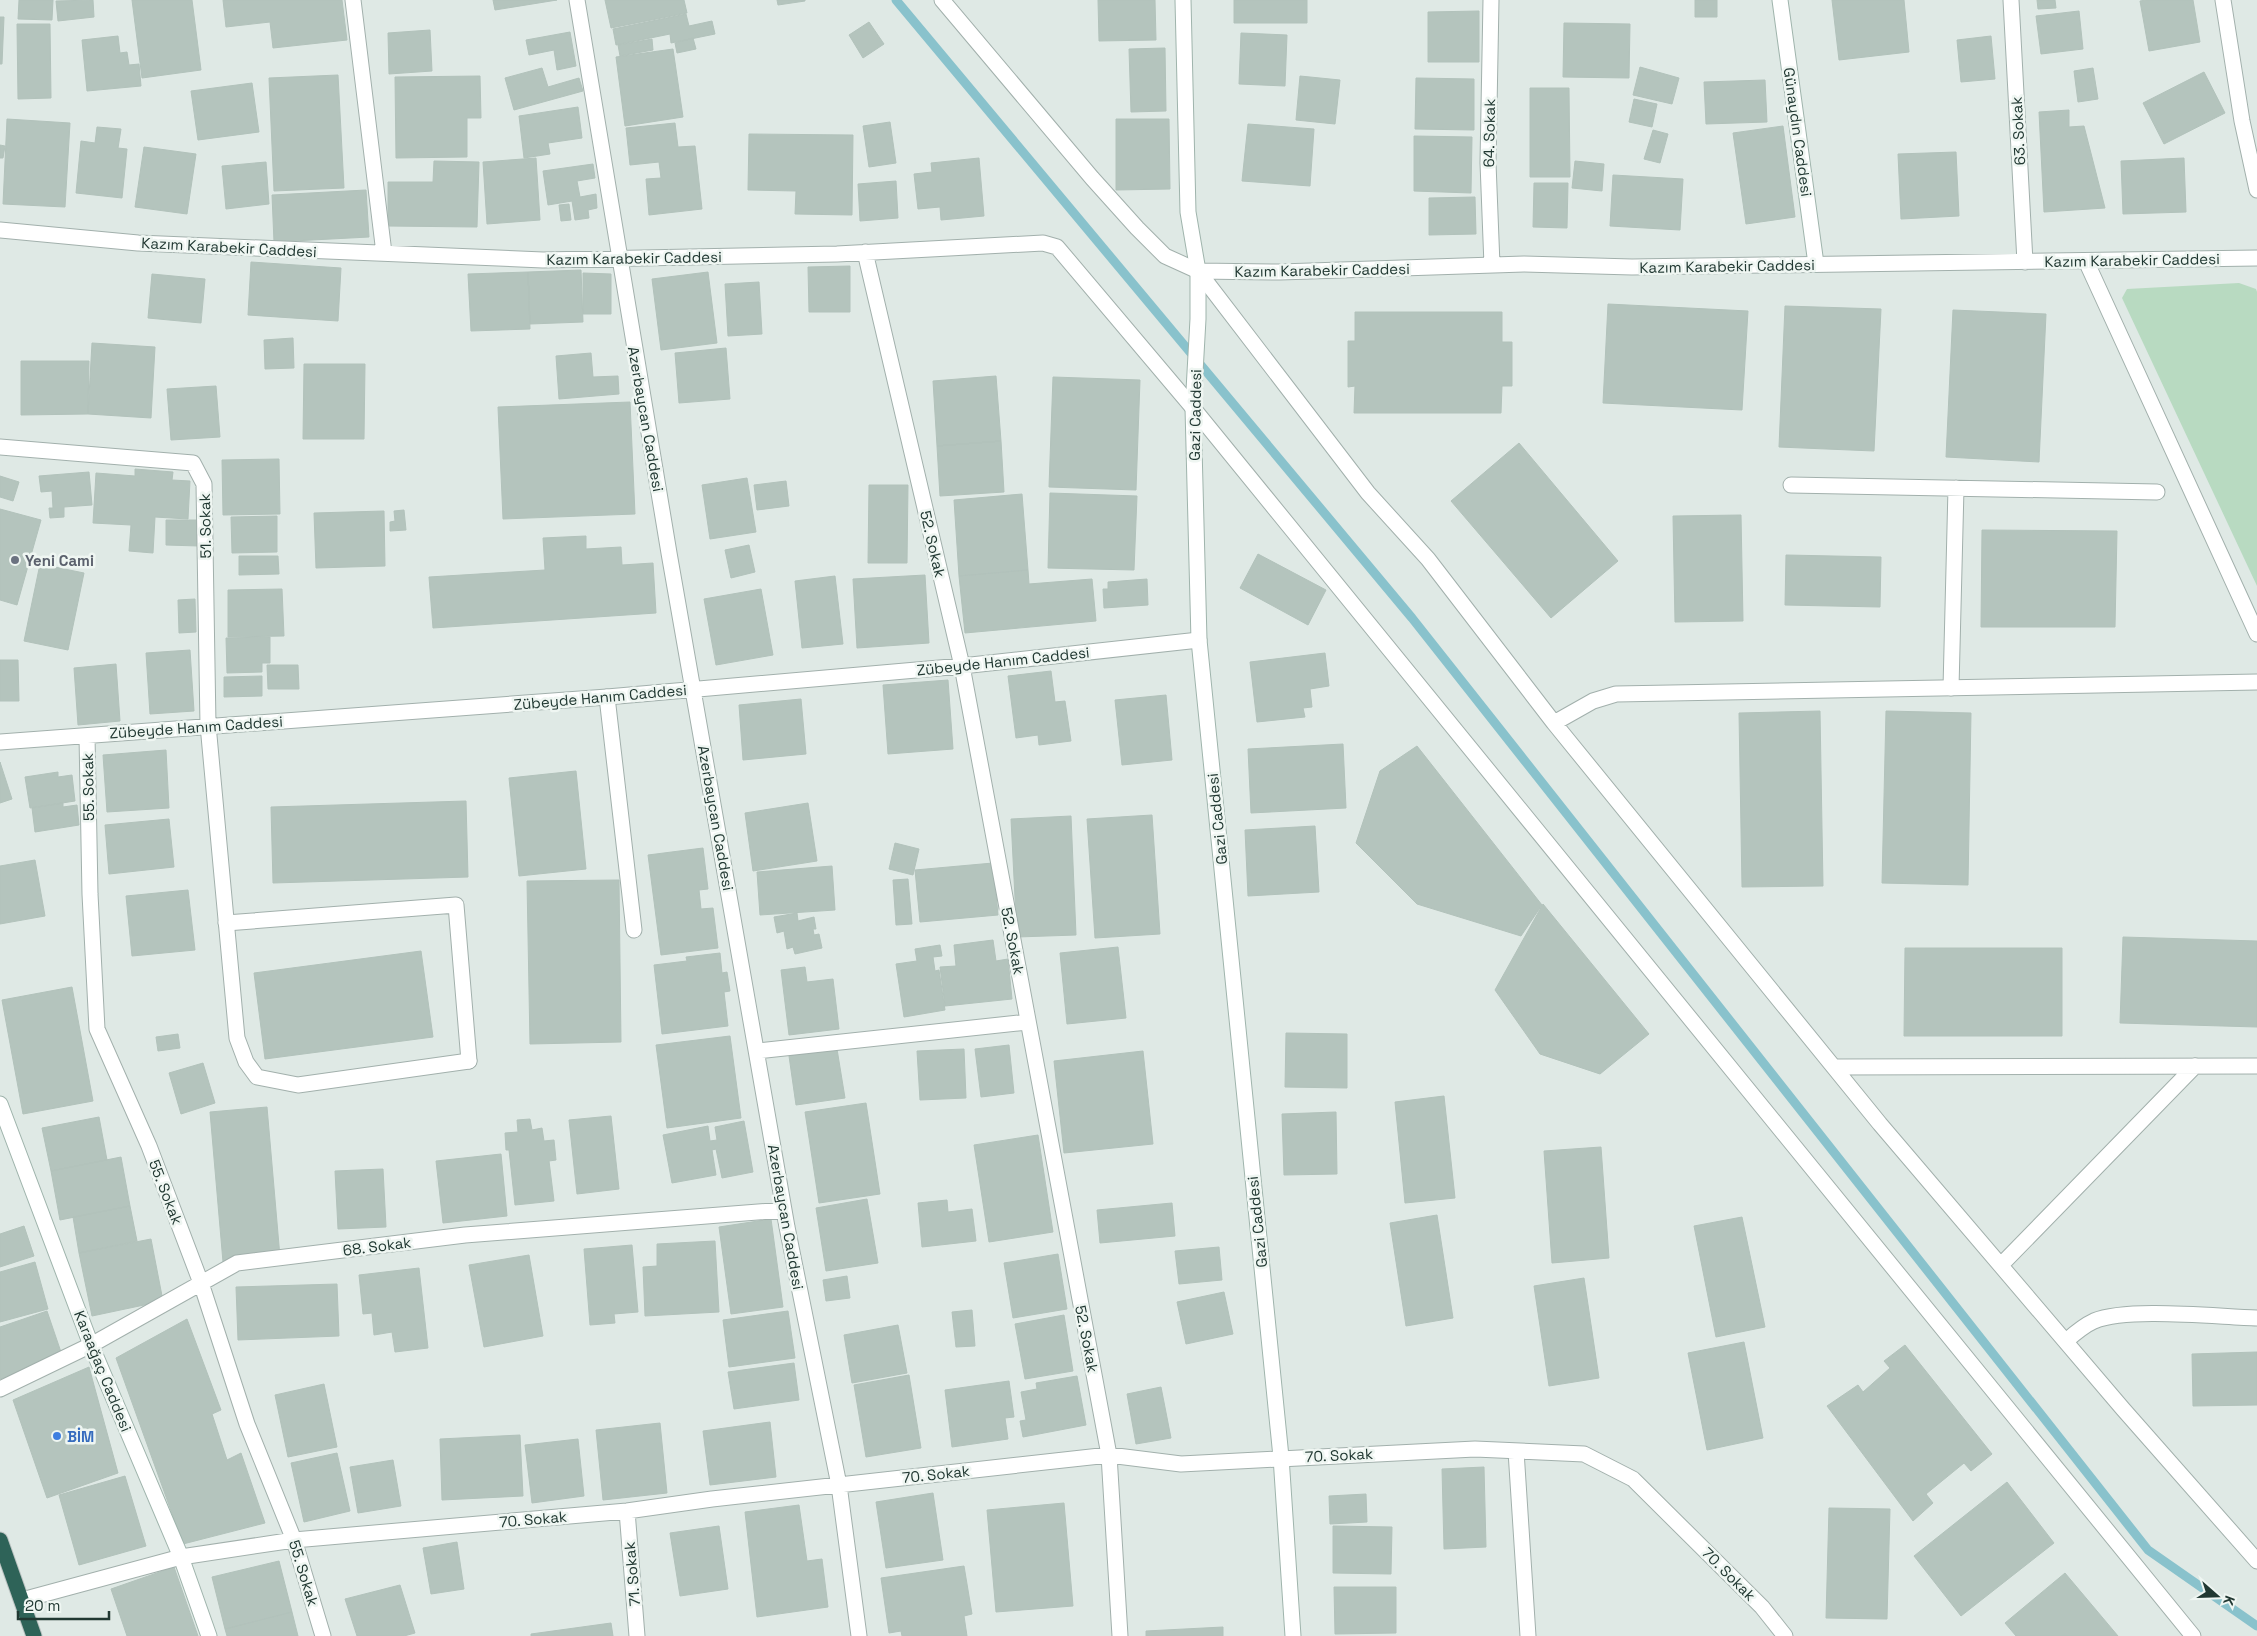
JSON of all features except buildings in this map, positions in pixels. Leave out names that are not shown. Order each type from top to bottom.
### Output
[{"type":"highway","points":[[0,1540],[34,1636]]},
{"type":"street","points":[[353,0],[384,253]]},
{"type":"street","name":"Azerbaycan Caddesi","points":[[577,0],[619,258],[784,1210],[839,1485],[859,1636]]},
{"type":"street","points":[[942,0],[1092,178],[1137,228],[1164,256],[1198,271],[1368,493],[1428,559],[1554,723],[1834,1067],[2066,1341],[2257,1561]]},
{"type":"street","name":"Gazi Caddesi","points":[[1183,0],[1188,212],[1198,271],[1198,319],[1193,408],[1199,640],[1281,1457],[1293,1636]]},
{"type":"street","name":"64. Sokak","points":[[1491,0],[1488,163],[1492,265]]},
{"type":"street","name":"Günaydın Caddesi","points":[[1780,0],[1816,264]]},
{"type":"street","name":"63. Sokak","points":[[2011,0],[2025,262]]},
{"type":"street","points":[[2223,0],[2242,121],[2257,190]]},
{"type":"street","name":"Kazım Karabekir Caddesi","points":[[0,230],[138,243],[543,260],[865,252],[1043,243],[1057,247],[1193,408],[2193,1636]]},
{"type":"street","name":"52. Sokak","points":[[865,252],[962,666],[1109,1455],[1120,1636]]},
{"type":"street","name":"Kazım Karabekir Caddesi","points":[[1198,271],[1280,272],[1492,265],[1632,267],[2257,258]]},
{"type":"street","points":[[2086,260],[2257,634]]},
{"type":"street","name":"51. Sokak","points":[[0,447],[193,463],[204,484],[208,725]]},
{"type":"street","points":[[1791,485],[2157,492]]},
{"type":"street","points":[[1951,688],[1956,488]]},
{"type":"street","name":"Zübeyde Hanım Caddesi","points":[[0,742],[693,690],[962,666],[1199,640]]},
{"type":"street","points":[[1554,723],[1593,701],[1616,694],[2257,682]]},
{"type":"street","points":[[608,697],[634,930]]},
{"type":"street","points":[[208,725],[226,923],[237,1038],[246,1062],[257,1077],[298,1085],[468,1061],[456,905],[226,923]]},
{"type":"street","name":"55. Sokak","points":[[87,736],[90,894],[97,1029],[149,1146],[201,1284],[247,1424],[294,1540],[323,1636]]},
{"type":"street","points":[[757,1051],[1028,1022]]},
{"type":"street","points":[[2001,1265],[2195,1066]]},
{"type":"street","points":[[1834,1067],[2257,1066]]},
{"type":"street","name":"Karaağaç Caddesi","points":[[0,1104],[91,1345],[181,1557],[209,1636]]},
{"type":"street","name":"68. Sokak","points":[[0,1389],[91,1345],[237,1263],[465,1235],[784,1210]]},
{"type":"street","points":[[2066,1341],[2081,1328],[2096,1321],[2125,1316],[2257,1318]]},
{"type":"street","name":"70. Sokak","points":[[22,1600],[181,1557],[294,1540],[627,1511],[1109,1455],[1181,1464],[1281,1457],[1476,1449],[1584,1454],[1633,1479],[1762,1607],[1785,1636]]},
{"type":"street","points":[[1516,1451],[1528,1636]]},
{"type":"street","name":"71. Sokak","points":[[627,1511],[637,1636]]},
{"type":"green space","points":[[2239,283],[2256,289],[2257,292],[2257,586],[2122,298],[2127,289]]},
{"type":"waterway","points":[[896,0],[1412,618],[2148,1550],[2257,1626]]},
{"type":"place","name":"Yeni Cami","points":[[15,560]]},
{"type":"place","name":"BİM","points":[[57,1436]]}]
